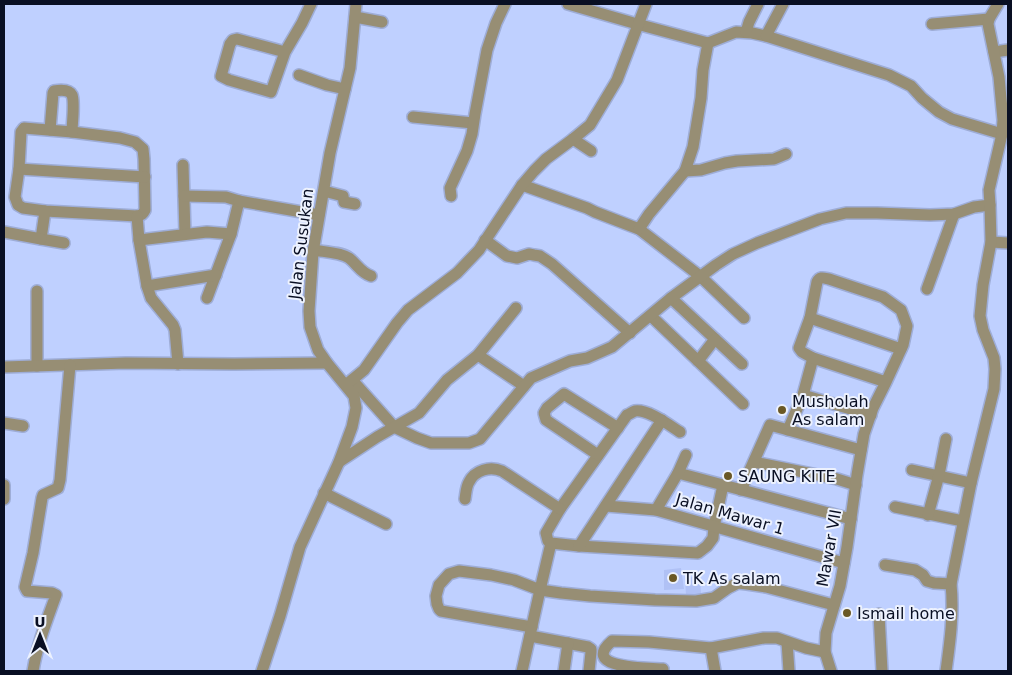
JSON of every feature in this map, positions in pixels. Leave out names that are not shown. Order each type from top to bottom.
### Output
[{"type":"street","points":[[285,52],[237,39],[233,40],[230,44],[221,76],[228,80],[271,92],[285,52],[311,4]]},
{"type":"street","name":"Jalan Susukan","points":[[262,671],[300,547],[339,462],[352,426],[356,408],[349,383],[327,364],[318,350],[310,327],[310,295],[313,250],[319,215],[330,153],[350,68],[356,4]]},
{"type":"street","points":[[451,196],[450,188],[467,151],[472,134],[487,50],[496,22],[505,4]]},
{"type":"street","points":[[568,4],[708,43],[736,32],[766,36],[889,75],[911,86],[939,112],[952,119],[1002,134]]},
{"type":"street","points":[[646,4],[617,80],[590,125],[546,159],[534,171],[522,185],[478,250],[457,274],[408,310],[364,370],[349,383],[394,426],[431,443],[469,443],[480,439],[531,378],[570,361],[587,358],[612,346],[671,298],[733,254],[801,226],[846,213],[930,215],[954,214],[974,207],[990,208]]},
{"type":"street","points":[[746,32],[758,4]]},
{"type":"street","points":[[766,36],[783,4]]},
{"type":"street","points":[[946,671],[952,617],[951,584],[971,483],[994,390],[994,358],[983,330],[980,316],[991,239],[989,190],[1002,134],[1003,120],[999,76],[989,28],[989,19],[998,4]]},
{"type":"street","points":[[355,17],[382,22]]},
{"type":"street","points":[[932,24],[989,19]]},
{"type":"street","points":[[639,229],[684,171],[693,147],[708,43]]},
{"type":"street","points":[[994,52],[1008,50]]},
{"type":"street","points":[[298,75],[345,89]]},
{"type":"street","points":[[50,130],[53,93],[60,90],[69,92],[72,96],[72,132]]},
{"type":"street","points":[[413,117],[473,123]]},
{"type":"street","points":[[22,129],[72,132],[120,138],[135,142],[142,150],[145,177],[145,210],[142,215],[45,211],[23,208],[18,205],[15,197],[22,129]]},
{"type":"street","points":[[573,139],[590,151]]},
{"type":"street","points":[[684,171],[701,170],[737,161],[774,159],[786,154]]},
{"type":"street","points":[[183,165],[185,234]]},
{"type":"street","points":[[19,169],[145,177]]},
{"type":"street","points":[[522,185],[639,229],[700,276],[744,318]]},
{"type":"street","points":[[324,191],[343,196],[344,202],[355,204]]},
{"type":"street","points":[[184,196],[226,197],[238,201],[319,215]]},
{"type":"street","points":[[207,298],[231,234],[238,201]]},
{"type":"street","points":[[41,240],[45,211]]},
{"type":"street","points":[[927,289],[954,214]]},
{"type":"street","points":[[137,216],[147,286],[151,298],[175,330],[178,364]]},
{"type":"street","points":[[4,232],[64,243]]},
{"type":"street","points":[[140,240],[207,232],[231,234]]},
{"type":"street","points":[[991,239],[1008,243]]},
{"type":"street","points":[[486,240],[507,256],[517,258],[529,254],[540,256],[552,264],[630,332]]},
{"type":"street","points":[[313,250],[341,254],[348,257],[364,274],[371,276]]},
{"type":"street","points":[[147,286],[216,275]]},
{"type":"street","name":"Mawar VII","points":[[810,318],[818,282],[821,278],[883,297],[901,310],[907,326],[901,349],[873,408],[864,434],[848,547],[840,586],[826,633],[825,652]]},
{"type":"street","points":[[37,291],[37,366]]},
{"type":"street","points":[[671,298],[742,364]]},
{"type":"street","points":[[339,462],[394,426],[419,413],[447,380],[478,355],[516,308]]},
{"type":"street","points":[[651,316],[744,404]]},
{"type":"street","points":[[886,382],[813,358],[802,352],[799,348],[810,318],[901,349]]},
{"type":"street","points":[[698,361],[715,339]]},
{"type":"street","points":[[478,355],[524,386]]},
{"type":"street","points":[[788,430],[803,395],[813,358]]},
{"type":"street","points":[[4,367],[126,363],[327,364]]},
{"type":"street","points":[[33,671],[35,658],[56,595],[27,591],[25,587],[42,498],[43,495],[58,488],[60,480],[70,365]]},
{"type":"street","points":[[598,455],[546,420],[544,414],[547,408],[564,394],[618,428]]},
{"type":"street","points":[[803,395],[871,415]]},
{"type":"street","points":[[680,432],[662,420],[644,412],[636,411],[627,415],[560,509],[546,533],[548,541],[579,546],[698,552],[707,546],[713,538],[723,485]]},
{"type":"street","points":[[579,546],[662,420]]},
{"type":"street","points":[[4,423],[23,426]]},
{"type":"street","points":[[741,490],[770,425],[861,450]]},
{"type":"street","points":[[928,515],[946,439]]},
{"type":"street","points":[[656,510],[678,473],[686,455]]},
{"type":"street","points":[[754,462],[856,485]]},
{"type":"street","points":[[465,499],[470,480],[482,471],[492,468],[502,471],[560,509]]},
{"type":"street","points":[[912,470],[971,483]]},
{"type":"street","points":[[678,473],[851,519]]},
{"type":"street","points":[[4,484],[4,499]]},
{"type":"street","points":[[324,493],[386,524]]},
{"type":"street","name":"Jalan Mawar 1","points":[[606,506],[656,510],[844,562]]},
{"type":"street","points":[[895,507],[963,521]]},
{"type":"street","points":[[522,671],[551,543]]},
{"type":"street","points":[[885,565],[915,570],[923,575],[927,581],[951,584]]},
{"type":"street","points":[[589,671],[591,652],[588,647],[442,611],[439,609],[436,596],[439,585],[448,574],[459,571],[514,580],[540,590],[590,596],[696,601],[714,598],[728,588],[738,584],[747,584],[766,587],[834,605]]},
{"type":"street","points":[[879,614],[882,671]]},
{"type":"street","points":[[663,669],[620,666],[609,662],[604,657],[604,651],[612,641],[649,642],[711,648],[764,638],[777,638],[825,652],[830,671]]},
{"type":"street","points":[[787,642],[789,671]]},
{"type":"street","points":[[564,671],[568,643]]},
{"type":"street","points":[[711,648],[715,671]]},
{"type":"shaded area","name":"TK As salam","points":[[681,568],[684,589],[664,590],[664,570]]},
{"type":"shaded area","points":[[700,576],[701,594],[686,595],[685,578]]},
{"type":"place","name":"Musholah As salam","points":[[782,410]]},
{"type":"place","name":"SAUNG KITE","points":[[728,476]]},
{"type":"place","name":"TK As salam","points":[[673,578]]},
{"type":"place","name":"Ismail home","points":[[847,613]]}]
